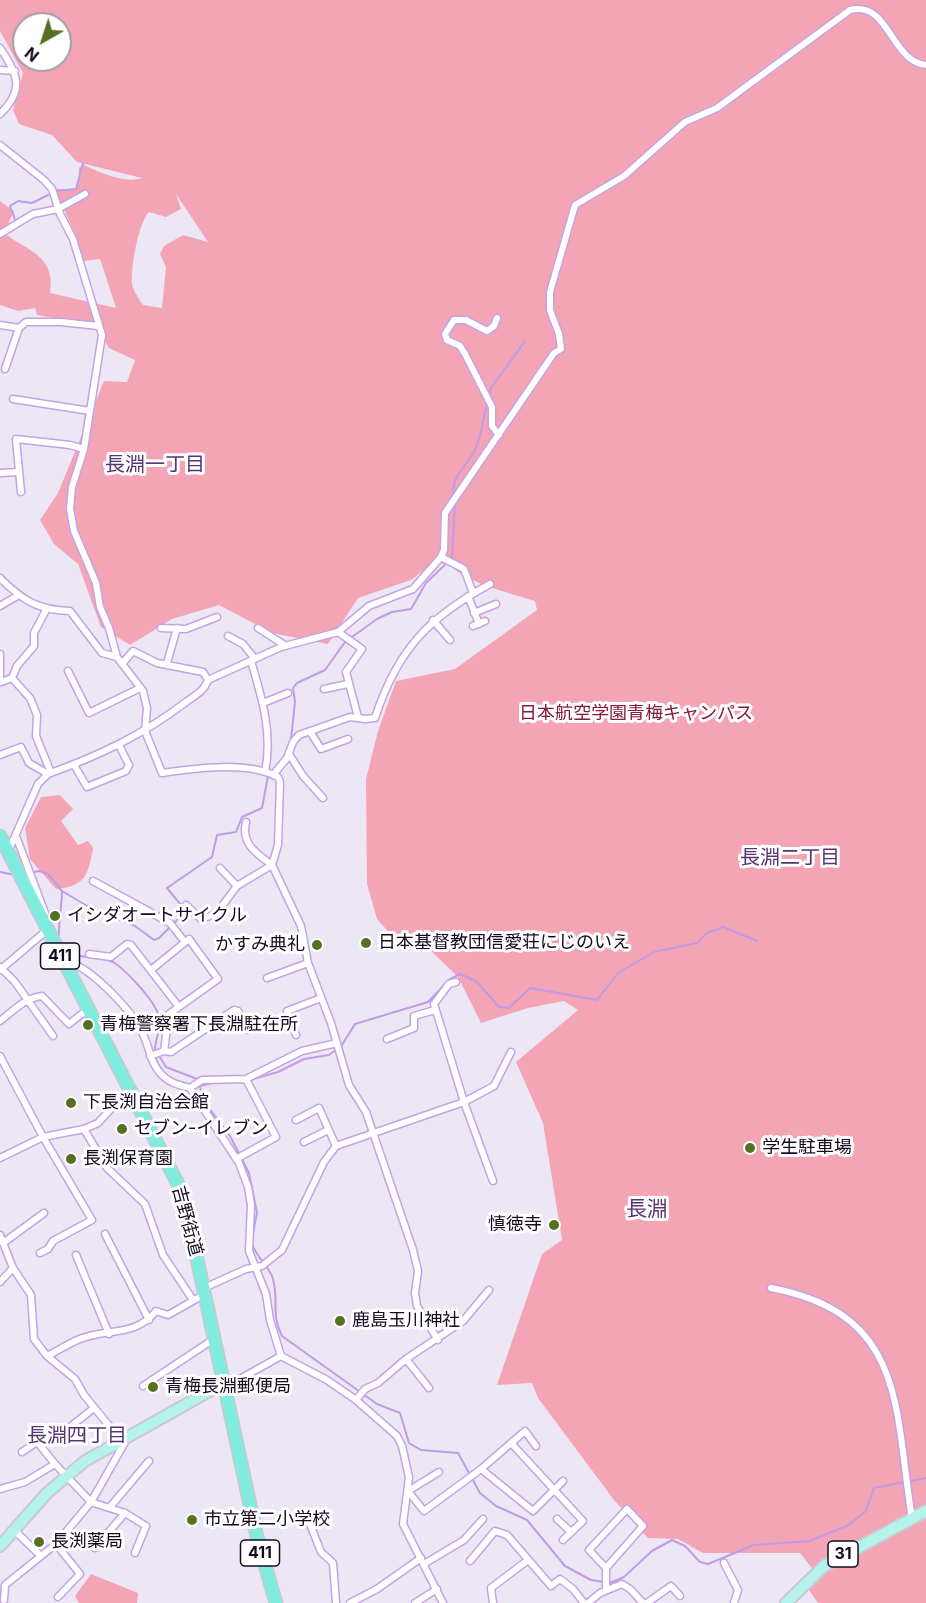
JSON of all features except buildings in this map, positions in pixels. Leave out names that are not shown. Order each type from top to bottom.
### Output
[{"type":"highway","name":"吉野街道","points":[[0,836],[7,853],[25,874],[46,929],[183,1194],[261,1555],[276,1603]]},
{"type":"main road","points":[[0,1546],[67,1475],[121,1439],[224,1383]]},
{"type":"main road","name":"31","points":[[786,1603],[824,1566],[926,1511]]},
{"type":"street","points":[[7,853],[38,784],[49,773],[74,765],[145,731],[202,691],[208,680],[286,646],[338,632],[369,606],[412,589],[441,557],[445,542],[445,513],[554,353],[561,349],[559,333],[550,310],[550,292],[575,206],[618,181],[685,122],[717,108],[850,10],[863,8],[875,13],[905,55],[926,65]]},
{"type":"street","points":[[0,48],[12,66]]},
{"type":"street","points":[[0,114],[10,105],[17,89],[15,72]]},
{"type":"street","points":[[0,146],[48,184],[73,239],[84,281],[98,316],[102,347],[84,450],[72,487],[70,517],[96,584],[100,607],[117,657],[147,701],[145,731],[162,773],[208,767],[265,772],[273,775],[280,782],[278,845],[272,865],[237,886],[216,914],[201,919],[186,905]]},
{"type":"street","points":[[0,234],[33,214],[58,209],[85,194]]},
{"type":"street","points":[[497,318],[494,326],[487,331],[466,320],[454,320],[445,334],[447,340],[460,346],[465,354],[492,407],[492,426],[499,435]]},
{"type":"street","points":[[5,369],[20,328],[26,322],[61,322],[98,326]]},
{"type":"street","points":[[0,324],[20,328]]},
{"type":"street","points":[[13,399],[90,411]]},
{"type":"street","points":[[21,492],[16,439],[70,445],[84,450]]},
{"type":"street","points":[[0,473],[19,472]]},
{"type":"street","points":[[441,557],[464,569],[474,613],[479,624]]},
{"type":"street","points":[[0,578],[19,595],[46,610],[70,611],[102,653],[117,657]]},
{"type":"street","points":[[273,775],[289,754],[293,742],[299,735],[311,733],[350,717],[375,718],[399,663],[422,630],[471,594],[490,584]]},
{"type":"street","points":[[0,606],[19,595]]},
{"type":"street","points":[[474,613],[496,604]]},
{"type":"street","points":[[0,654],[0,682],[12,678],[17,666],[34,646],[34,633],[46,610]]},
{"type":"street","points":[[161,628],[186,628],[217,617]]},
{"type":"street","points":[[433,621],[450,640]]},
{"type":"street","points":[[167,663],[177,628]]},
{"type":"street","points":[[258,628],[286,646]]},
{"type":"street","points":[[338,632],[362,650],[346,672],[358,717]]},
{"type":"street","points":[[228,636],[243,644],[253,660],[270,745],[265,772]]},
{"type":"street","points":[[122,664],[133,651],[157,663],[167,663],[203,672],[208,680]]},
{"type":"street","points":[[68,671],[89,713],[140,688]]},
{"type":"street","points":[[12,678],[30,698],[37,715],[36,736],[49,773]]},
{"type":"street","points":[[324,689],[348,684]]},
{"type":"street","points":[[263,703],[288,693]]},
{"type":"street","points":[[311,733],[321,749],[348,739]]},
{"type":"street","points":[[74,765],[87,787],[126,771],[129,765],[119,745]]},
{"type":"street","points":[[0,755],[21,747],[29,763],[49,773]]},
{"type":"street","points":[[289,754],[303,776],[323,798]]},
{"type":"street","points":[[246,822],[244,832],[250,849],[272,865],[301,926],[309,963],[337,1043],[348,1085],[366,1112],[370,1132],[413,1250],[418,1271],[415,1293],[417,1306],[438,1340]]},
{"type":"street","points":[[16,836],[25,874]]},
{"type":"street","points":[[220,868],[237,886]]},
{"type":"street","points":[[93,881],[172,925],[184,941]]},
{"type":"street","points":[[46,929],[1,969],[27,999],[53,1036]]},
{"type":"street","points":[[151,970],[189,939],[218,979],[168,1017],[163,1051]]},
{"type":"street","points":[[89,954],[111,957],[127,944],[131,945],[179,1007]]},
{"type":"street","points":[[63,961],[71,962],[119,1001],[141,1029],[159,1073],[169,1081],[192,1087],[236,1159],[248,1187],[252,1205],[248,1243],[263,1265],[281,1356]]},
{"type":"street","points":[[267,978],[309,963]]},
{"type":"street","points":[[456,982],[449,984],[442,992],[434,1004],[435,1010],[464,1102],[493,1181]]},
{"type":"street","points":[[0,1021],[27,999],[42,996],[69,1024],[88,1009]]},
{"type":"street","points":[[296,1035],[287,1011],[321,998]]},
{"type":"street","points":[[152,1056],[163,1051],[171,1052],[234,1010],[238,1011],[248,1030]]},
{"type":"street","points":[[387,1039],[414,1028],[414,1016],[435,1010]]},
{"type":"street","points":[[192,1087],[201,1080],[247,1081],[302,1051],[337,1043]]},
{"type":"street","points":[[47,1356],[86,1337],[126,1332],[149,1320],[156,1311],[168,1315],[205,1291],[246,1269],[263,1265],[282,1250],[324,1162],[336,1146],[370,1132],[464,1102],[494,1086],[511,1052]]},
{"type":"street","points":[[0,1056],[43,1137],[92,1220],[52,1241],[48,1249],[40,1253]]},
{"type":"street","points":[[236,1159],[276,1137],[247,1081]]},
{"type":"street","points":[[0,1158],[43,1137],[84,1129],[106,1116],[129,1088]]},
{"type":"street","points":[[296,1120],[319,1108],[336,1146]]},
{"type":"street","points":[[84,1129],[108,1168],[145,1204],[163,1256],[193,1300]]},
{"type":"street","points":[[304,1142],[328,1130]]},
{"type":"street","points":[[3,1243],[44,1214]]},
{"type":"street","points":[[105,1234],[149,1320]]},
{"type":"street","points":[[0,1235],[13,1268],[31,1295],[34,1339],[47,1356],[75,1379],[94,1408],[124,1444],[91,1502],[56,1544],[5,1585]]},
{"type":"street","points":[[76,1255],[109,1334]]},
{"type":"street","points":[[0,1282],[13,1268]]},
{"type":"street","points":[[771,1288],[795,1293],[833,1308],[852,1321],[869,1339],[882,1358],[893,1388],[912,1519]]},
{"type":"street","points":[[359,1396],[392,1373],[406,1359],[463,1322],[489,1290]]},
{"type":"street","points":[[142,1386],[215,1339]]},
{"type":"street","points":[[224,1383],[238,1380],[281,1356]]},
{"type":"street","points":[[281,1356],[359,1396],[397,1436],[406,1461],[408,1491],[403,1524],[443,1603]]},
{"type":"street","points":[[406,1359],[429,1388]]},
{"type":"street","points":[[66,1440],[59,1431],[94,1408]]},
{"type":"street","points":[[408,1491],[424,1511],[512,1444],[525,1431],[536,1446]]},
{"type":"street","points":[[22,1452],[36,1440],[91,1502],[110,1507],[146,1526],[135,1553]]},
{"type":"street","points":[[512,1444],[583,1521],[563,1540]]},
{"type":"street","points":[[110,1507],[149,1461]]},
{"type":"street","points":[[0,1488],[26,1482],[55,1464]]},
{"type":"street","points":[[408,1491],[439,1472]]},
{"type":"street","points":[[475,1473],[533,1511],[563,1481]]},
{"type":"street","points":[[606,1568],[589,1550],[627,1509],[643,1526],[606,1568],[606,1588]]},
{"type":"street","points":[[95,1548],[125,1514]]},
{"type":"street","points":[[350,1603],[464,1540],[483,1519]]},
{"type":"street","points":[[557,1519],[571,1532]]},
{"type":"street","points":[[310,1524],[321,1552],[333,1563],[336,1603]]},
{"type":"street","points":[[476,1558],[492,1528],[507,1535],[549,1588],[560,1579],[586,1603],[606,1588],[626,1586],[645,1603],[672,1586],[680,1596]]},
{"type":"street","points":[[14,1530],[40,1555]]},
{"type":"street","points":[[56,1544],[80,1574],[58,1597]]},
{"type":"street","points":[[493,1603],[491,1588],[528,1560]]},
{"type":"street","points":[[724,1563],[738,1590],[734,1603]]},
{"type":"street","points":[[0,1579],[5,1585],[4,1600]]},
{"type":"street","points":[[415,1603],[437,1589]]},
{"type":"green space","name":"日本航空学園青梅キャンパス","points":[[0,0],[926,0],[926,1603],[818,1603],[809,1590],[819,1577],[800,1553],[703,1553],[678,1539],[648,1538],[614,1500],[538,1398],[532,1383],[497,1385],[542,1254],[562,1240],[543,1123],[516,1062],[578,1010],[564,1001],[528,1008],[481,1023],[458,977],[430,950],[394,938],[377,919],[367,884],[366,779],[378,731],[396,681],[455,669],[537,610],[535,601],[472,580],[450,566],[441,557],[411,580],[358,598],[328,644],[272,633],[219,605],[172,619],[130,645],[101,627],[78,564],[54,544],[40,520],[58,493],[104,381],[127,382],[135,360],[109,348],[95,325],[37,315],[35,308],[18,311],[0,305],[0,201],[14,211],[4,233],[44,262],[51,280],[50,293],[116,308],[100,259],[83,261],[78,241],[55,189],[76,189],[79,168],[84,165],[120,178],[142,178],[77,162],[52,135],[19,124],[13,110],[22,72],[72,72],[72,12],[12,12],[12,53],[0,31]],"holes":[[[176,194],[208,242],[183,235],[164,246],[160,254],[166,267],[162,308],[143,305],[132,284],[133,267],[139,235],[149,212],[166,217],[181,209]]]},
{"type":"green space","points":[[60,795],[73,809],[61,821],[78,845],[88,841],[93,848],[84,878],[74,885],[56,889],[30,859],[25,828],[41,797]]},
{"type":"green space","points":[[91,1574],[138,1593],[137,1603],[79,1603],[75,1596]]},
{"type":"waterway","points":[[56,191],[76,189],[83,163]]},
{"type":"waterway","points":[[16,222],[10,206],[18,201],[32,203],[48,195]]},
{"type":"waterway","points":[[0,230],[6,227]]},
{"type":"waterway","points":[[489,396],[491,388],[525,341]]},
{"type":"waterway","points":[[454,498],[454,483],[476,448],[488,401]]},
{"type":"waterway","points":[[291,740],[295,702],[293,688],[297,683],[325,670],[345,642],[377,619],[392,612],[411,609],[426,583],[452,558],[455,504]]},
{"type":"waterway","points":[[23,874],[39,871],[48,874],[62,891],[87,906],[135,926],[154,940],[159,938],[186,911],[167,888],[212,857],[217,835],[236,832],[242,817],[262,808],[268,776],[286,754]]},
{"type":"waterway","points":[[0,872],[15,875]]},
{"type":"waterway","points":[[62,891],[59,933],[62,945],[73,954],[113,962],[138,985],[158,1014],[159,1027],[155,1049],[166,1067],[197,1079],[206,1104],[230,1136],[249,1173],[257,1213],[252,1238]]},
{"type":"waterway","points":[[250,1080],[278,1072],[304,1059],[329,1055],[342,1045],[355,1024],[428,1002],[449,980],[460,974],[476,981],[499,1007],[509,1008],[530,988],[597,1000],[618,973],[654,952],[697,943],[707,933],[723,927],[757,941]]},
{"type":"waterway","points":[[220,1082],[244,1082]]},
{"type":"waterway","points":[[200,1086],[212,1083]]},
{"type":"waterway","points":[[252,1244],[272,1276],[276,1320],[282,1336],[377,1404],[400,1413],[409,1443],[421,1450],[458,1453],[480,1493],[496,1506],[527,1520],[565,1566],[591,1580],[610,1583],[624,1577],[652,1551],[672,1540],[685,1546],[700,1562],[708,1564],[754,1545],[809,1541],[847,1526],[866,1511],[874,1488],[926,1478]]},
{"type":"place","name":"イシダオートサイクル","points":[[55,916]]},
{"type":"place","name":"日本基督教団信愛荘にじのいえ","points":[[366,943]]},
{"type":"place","name":"かすみ典礼","points":[[317,945]]},
{"type":"place","name":"青梅警察署下長淵駐在所","points":[[88,1025]]},
{"type":"place","name":"下長渕自治会館","points":[[71,1103]]},
{"type":"place","name":"セブン-イレブン","points":[[122,1129]]},
{"type":"place","name":"学生駐車場","points":[[750,1148]]},
{"type":"place","name":"長渕保育園","points":[[71,1159]]},
{"type":"place","name":"慎徳寺","points":[[554,1225]]},
{"type":"place","name":"鹿島玉川神社","points":[[340,1321]]},
{"type":"place","name":"青梅長淵郵便局","points":[[153,1387]]},
{"type":"place","name":"市立第二小学校","points":[[192,1520]]},
{"type":"place","name":"長渕薬局","points":[[39,1542]]},
{"type":"district","name":"長淵一丁目","points":[[155,465]]},
{"type":"district","name":"長淵二丁目","points":[[790,858]]},
{"type":"district","name":"長淵","points":[[647,1210]]},
{"type":"district","name":"長淵四丁目","points":[[77,1436]]}]
